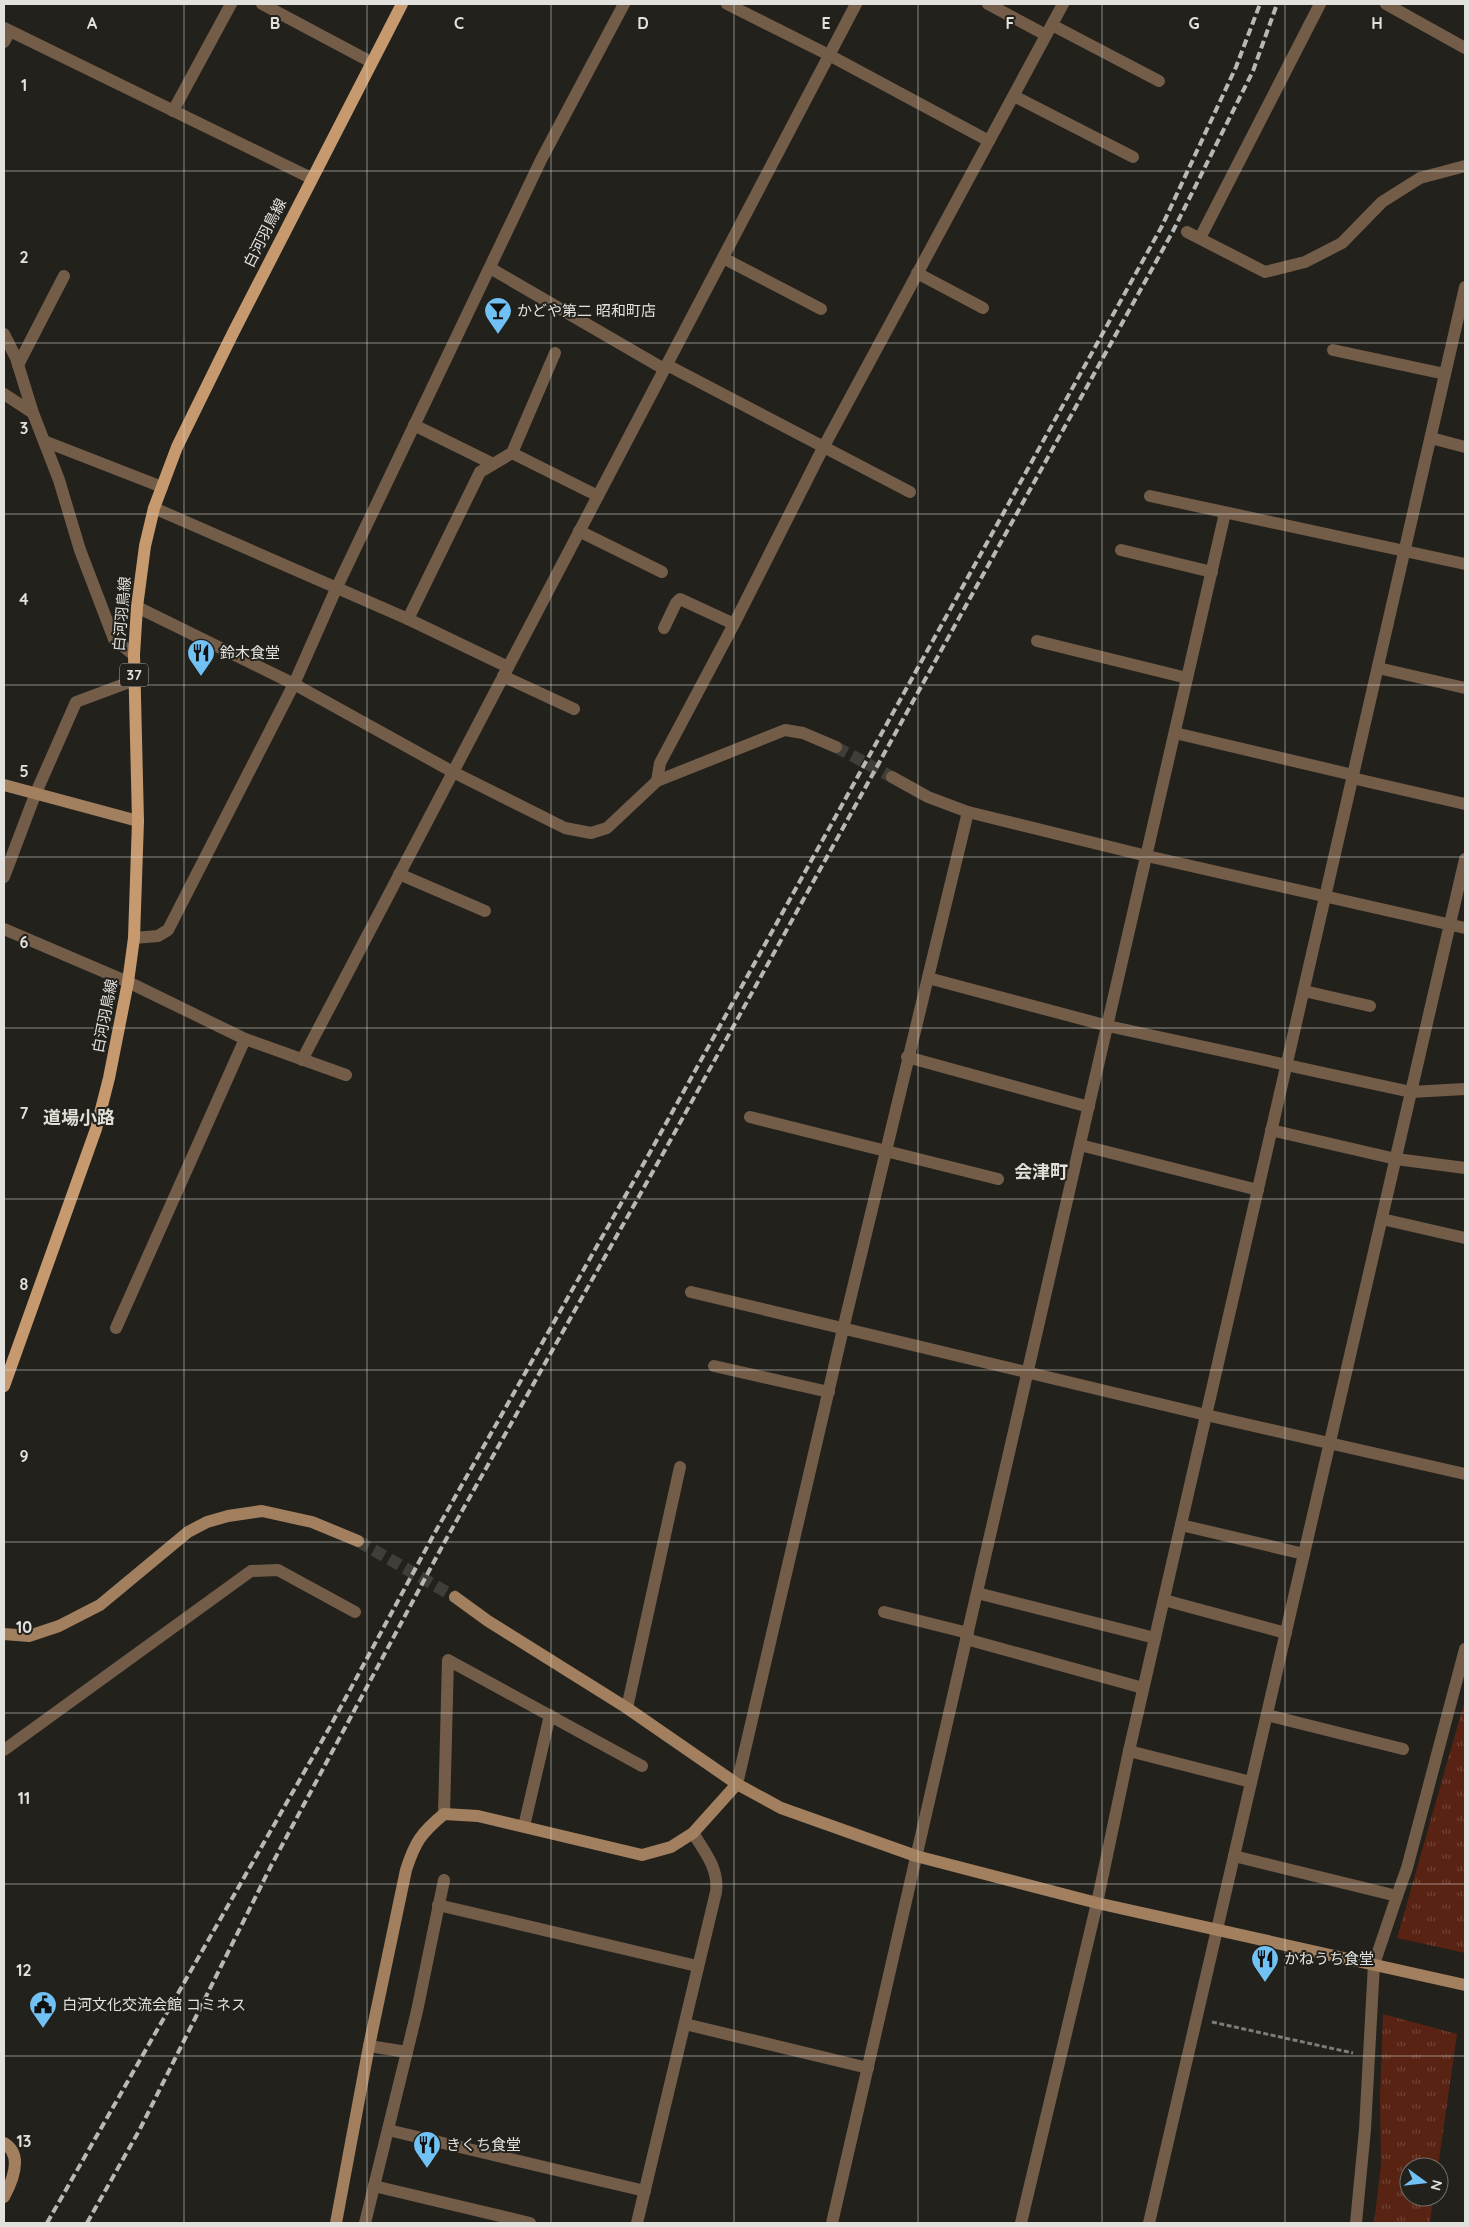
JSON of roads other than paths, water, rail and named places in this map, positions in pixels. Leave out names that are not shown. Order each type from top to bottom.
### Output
[{"type":"main road","name":"白河羽鳥線","points":[[4,1386],[96,1129],[109,1078],[128,982],[134,938],[138,821],[134,655],[145,546],[154,508],[178,447],[311,178],[402,4]]},
{"type":"street","points":[[173,111],[231,4]]},
{"type":"street","points":[[262,4],[371,62]]},
{"type":"street","points":[[134,938],[158,936],[168,930],[294,684],[336,589],[541,160],[624,4]]},
{"type":"street","points":[[728,4],[829,55],[990,141]]},
{"type":"street","points":[[302,1060],[856,4]]},
{"type":"street","points":[[988,4],[1160,81]]},
{"type":"street","points":[[657,782],[660,763],[734,624],[823,448],[1063,4]]},
{"type":"street","points":[[1200,238],[1320,4]]},
{"type":"street","points":[[1386,4],[1465,48]]},
{"type":"street","points":[[6,34],[173,111],[311,178]]},
{"type":"street","points":[[1014,96],[1133,157]]},
{"type":"street","points":[[1187,232],[1265,272],[1305,262],[1342,243],[1382,202],[1420,178],[1465,166]]},
{"type":"street","points":[[723,258],[821,309]]},
{"type":"street","points":[[490,268],[665,367],[910,492]]},
{"type":"street","points":[[917,273],[983,308]]},
{"type":"street","points":[[18,365],[64,276]]},
{"type":"street","points":[[1021,2223],[1097,1903],[1143,1688],[1465,287]]},
{"type":"street","points":[[4,334],[18,365],[33,413],[59,480],[80,550],[114,639],[134,655]]},
{"type":"street","points":[[1333,350],[1445,374]]},
{"type":"street","points":[[408,619],[480,472],[512,453],[555,353]]},
{"type":"street","points":[[4,394],[33,413]]},
{"type":"street","points":[[414,425],[493,464]]},
{"type":"street","points":[[1431,438],[1465,447]]},
{"type":"street","points":[[44,442],[162,487]]},
{"type":"street","points":[[512,453],[598,496]]},
{"type":"street","points":[[1150,496],[1225,514],[1465,564]]},
{"type":"street","points":[[154,508],[408,619],[574,709]]},
{"type":"street","points":[[832,2223],[1225,514]]},
{"type":"street","points":[[579,532],[662,572]]},
{"type":"street","points":[[1121,550],[1212,572]]},
{"type":"street","points":[[664,628],[676,602],[680,599],[734,624]]},
{"type":"street","points":[[138,607],[294,684],[453,772],[565,828],[591,833],[607,828],[657,782],[785,730],[803,733],[836,747]]},
{"type":"street","points":[[1037,641],[1188,678]]},
{"type":"street","points":[[1378,668],[1465,688]]},
{"type":"street","points":[[4,877],[35,795],[76,702],[134,680]]},
{"type":"street","points":[[1175,733],[1465,804]]},
{"type":"street","points":[[892,777],[928,797],[968,812],[1147,856],[1465,928]]},
{"type":"street","points":[[4,786],[138,821]]},
{"type":"street","points":[[336,2223],[369,2046],[406,1870],[413,1848],[425,1829],[444,1814],[478,1816],[642,1855],[671,1847],[693,1833],[737,1784],[842,1329],[968,812]]},
{"type":"street","points":[[1149,2223],[1465,859]]},
{"type":"street","points":[[399,874],[485,911]]},
{"type":"street","points":[[4,929],[128,982],[245,1039],[346,1075]]},
{"type":"street","points":[[928,978],[1108,1026],[1411,1092],[1465,1089]]},
{"type":"street","points":[[1304,991],[1370,1006]]},
{"type":"street","points":[[116,1328],[245,1039]]},
{"type":"street","points":[[907,1057],[1089,1106]]},
{"type":"street","points":[[750,1117],[998,1179]]},
{"type":"street","points":[[1271,1130],[1396,1158],[1465,1168]]},
{"type":"street","points":[[1080,1145],[1258,1190]]},
{"type":"street","points":[[1382,1219],[1465,1238]]},
{"type":"street","points":[[691,1292],[1206,1415],[1465,1474]]},
{"type":"street","points":[[714,1366],[829,1392]]},
{"type":"street","points":[[627,1708],[680,1467]]},
{"type":"street","points":[[4,1634],[29,1636],[68,1622],[100,1605],[188,1532],[207,1522],[228,1516],[262,1511],[312,1522],[358,1541]]},
{"type":"street","points":[[1181,1525],[1304,1554]]},
{"type":"street","points":[[4,1750],[251,1571],[278,1570],[355,1612]]},
{"type":"street","points":[[977,1593],[1155,1638]]},
{"type":"street","points":[[455,1597],[488,1622],[627,1708],[737,1784],[781,1808],[916,1856],[1097,1903],[1465,1985]]},
{"type":"street","points":[[1164,1600],[1286,1633]]},
{"type":"street","points":[[884,1612],[1143,1688]]},
{"type":"street","points":[[1356,2223],[1365,2129],[1374,1964],[1407,1868],[1465,1649]]},
{"type":"street","points":[[444,1814],[448,1660],[642,1766]]},
{"type":"street","points":[[1267,1715],[1402,1750]]},
{"type":"street","points":[[524,1826],[550,1716]]},
{"type":"street","points":[[1129,1750],[1252,1782]]},
{"type":"street","points":[[637,2223],[718,1879],[693,1833]]},
{"type":"street","points":[[1234,1856],[1397,1896]]},
{"type":"street","points":[[365,2223],[406,2052],[444,1880]]},
{"type":"street","points":[[438,1905],[697,1966]]},
{"type":"street","points":[[685,2024],[868,2068]]},
{"type":"street","points":[[369,2046],[406,2052]]},
{"type":"street","points":[[388,2130],[645,2191]]},
{"type":"street","points":[[4,2143],[8,2146],[15,2159],[12,2180],[4,2198]]},
{"type":"street","points":[[374,2186],[530,2223]]},
{"type":"tunnel","points":[[836,747],[892,777]]},
{"type":"tunnel","points":[[358,1541],[455,1597]]},
{"type":"railway","points":[[47,2223],[331,1725],[433,1536],[653,1147],[1162,226],[1236,67],[1260,4]]},
{"type":"railway","points":[[87,2223],[140,2129],[272,1864],[444,1543],[665,1150],[1173,231],[1253,71],[1277,4]]},
{"type":"place","name":"かどや第二 昭和町店","points":[[498,335]]},
{"type":"place","name":"鈴木食堂","points":[[201,677]]},
{"type":"place","name":"かねうち食堂","points":[[1265,1983]]},
{"type":"place","name":"白河文化交流会館 コミネス","points":[[43,2029]]},
{"type":"place","name":"きくち食堂","points":[[427,2169]]},
{"type":"district","name":"道場小路","points":[[79,1118]]},
{"type":"district","name":"会津町","points":[[1041,1172]]}]
